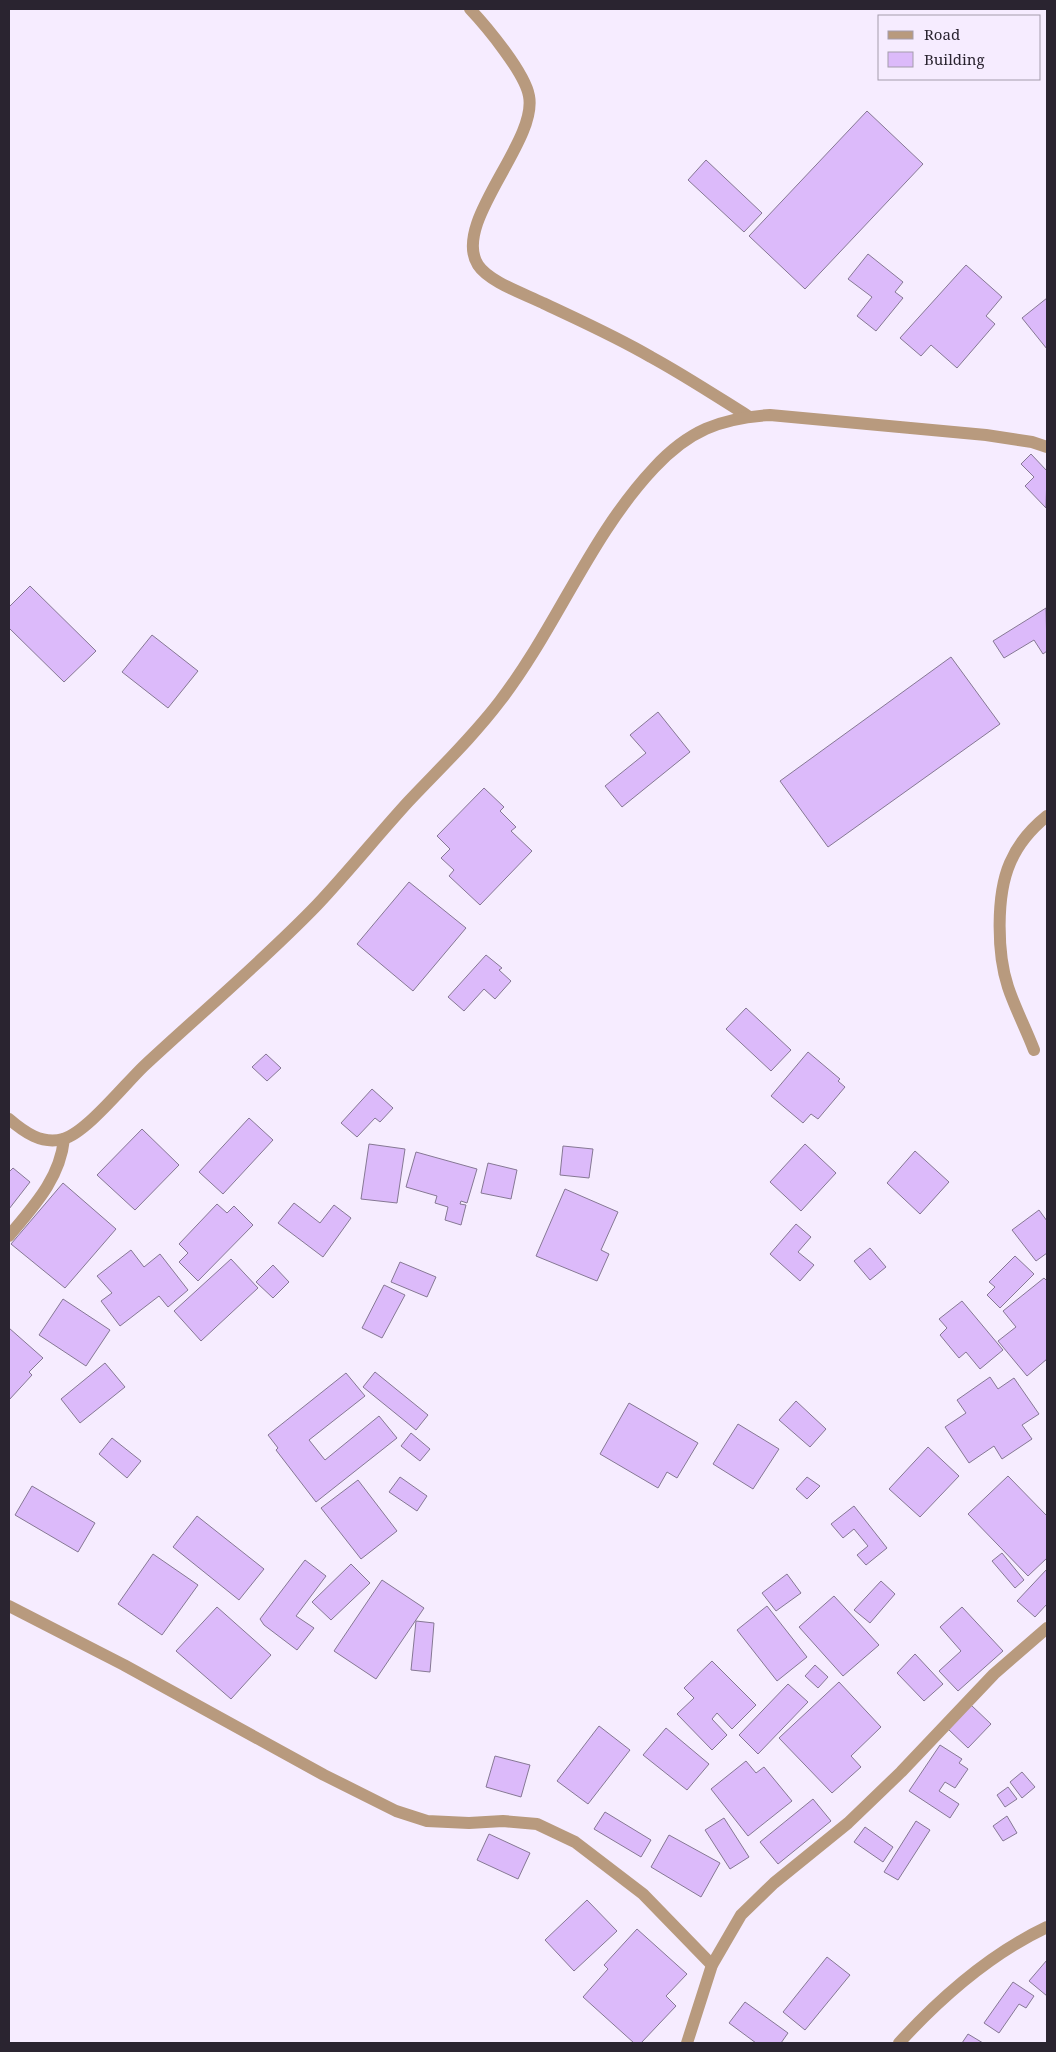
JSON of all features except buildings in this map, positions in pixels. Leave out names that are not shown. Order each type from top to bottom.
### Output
[{"type":"street","points":[[470,9],[519,71],[530,96],[525,126],[489,196],[476,228],[473,249],[478,265],[500,283],[650,356],[748,416]]},
{"type":"street","points":[[9,1119],[36,1137],[49,1140],[64,1139],[80,1130],[144,1066],[232,988],[317,905],[408,802],[462,747],[502,699],[556,615],[614,517],[654,467],[688,436],[713,424],[748,416],[805,417],[986,435],[1032,442],[1047,447]]},
{"type":"street","points":[[1034,1050],[1007,986],[1000,942],[1000,901],[1010,863],[1032,828],[1047,816]]},
{"type":"street","points":[[9,1236],[54,1177],[60,1162],[64,1139]]},
{"type":"street","points":[[9,1606],[124,1665],[324,1775],[396,1811],[427,1821],[469,1823],[503,1821],[537,1824],[576,1842],[643,1894],[712,1964]]},
{"type":"street","points":[[687,2043],[712,1964],[741,1915],[774,1883],[848,1823],[901,1772],[994,1674],[1047,1628]]},
{"type":"street","points":[[899,2043],[917,2023],[981,1966],[1047,1927]]}]
